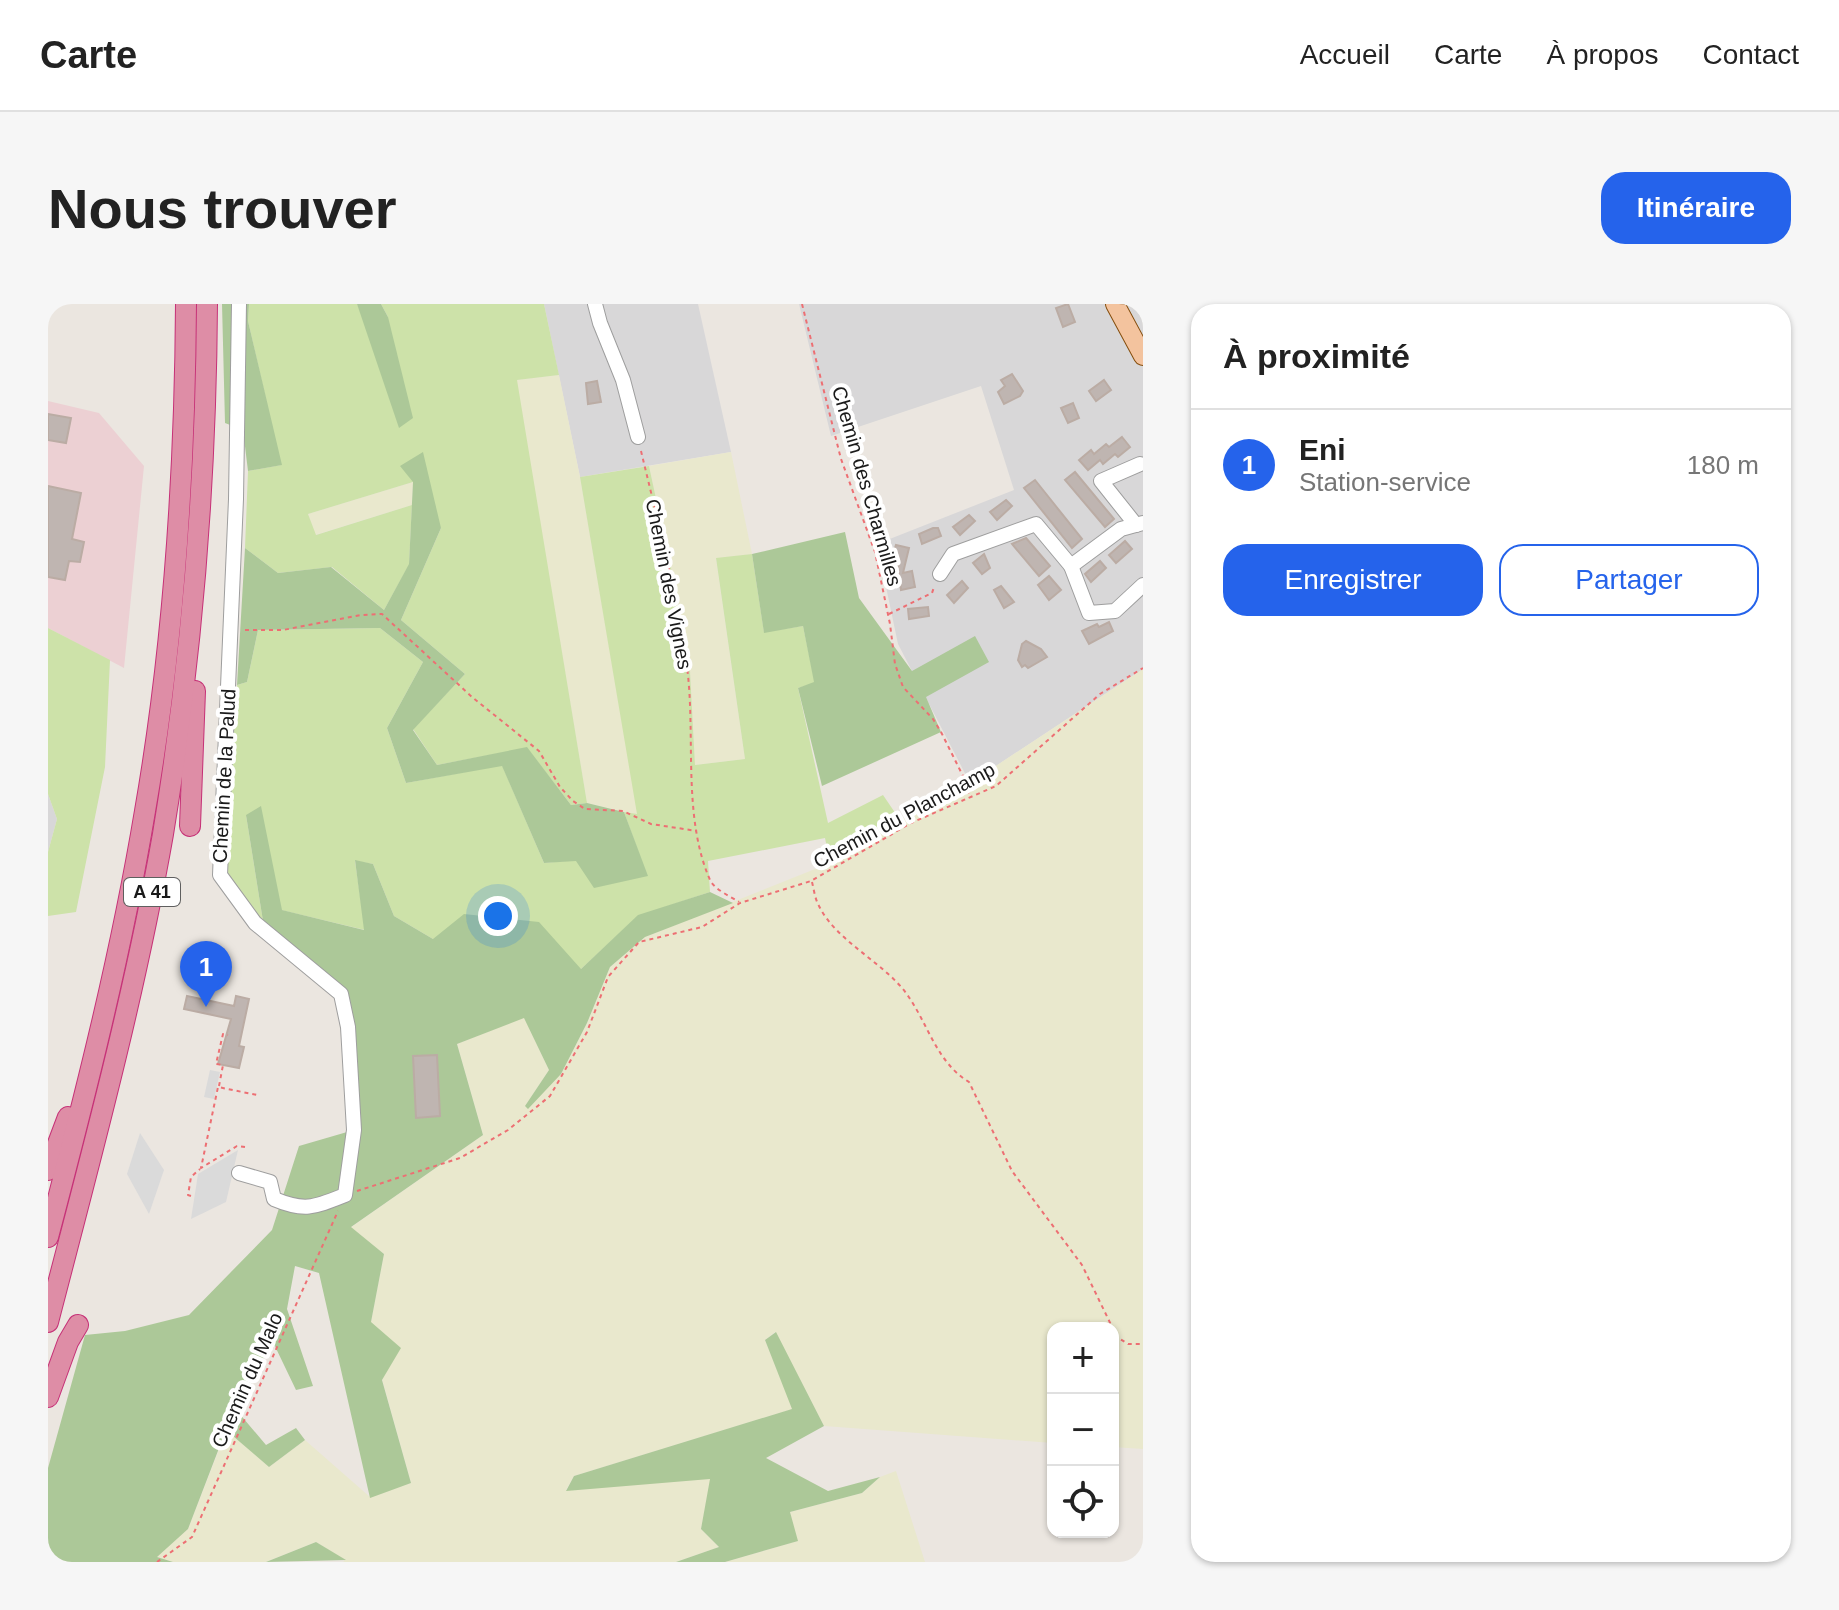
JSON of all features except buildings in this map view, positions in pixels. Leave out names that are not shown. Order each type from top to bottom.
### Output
[{"type":"highway","name":"A 41","points":[[48,1237],[101,1031],[146,810],[163,683],[178,531],[186,304]]},
{"type":"highway","name":"A 41","points":[[48,1322],[123,1029],[173,767],[199,539],[207,304]]},
{"type":"highway","points":[[190,826],[199,539]]},
{"type":"highway","points":[[48,1170],[101,1031]]},
{"type":"highway","points":[[48,1397],[68,1342],[78,1325]]},
{"type":"main road","points":[[1118,304],[1141,345]]},
{"type":"street","name":"Chemin de la Palud","points":[[239,304],[236,499],[220,875],[255,923],[341,994],[348,1027],[354,1130],[345,1195]]},
{"type":"street","points":[[595,304],[623,380],[638,437]]},
{"type":"street","points":[[1071,566],[1121,529],[1139,524],[1101,481],[1140,464]]},
{"type":"street","points":[[940,574],[953,554],[1036,524],[1071,566],[1089,613],[1115,611],[1143,585]]},
{"type":"street","points":[[239,1173],[270,1182],[274,1199],[292,1206],[311,1208],[345,1195]]},
{"type":"path","name":"Chemin des Charmilles","points":[[802,304],[841,459],[875,552],[895,664],[903,687],[933,719],[967,784],[969,800]]},
{"type":"path","name":"Chemin des Vignes","points":[[638,437],[670,571],[687,670],[697,831],[711,884],[740,903]]},
{"type":"path","points":[[888,614],[932,593],[940,574]]},
{"type":"path","points":[[230,630],[283,630],[351,616],[382,614],[472,697],[539,751],[560,787],[573,801],[585,809],[623,811],[651,824],[697,831]]},
{"type":"path","name":"Chemin du Planchamp","points":[[345,1195],[460,1158],[508,1130],[550,1096],[587,1032],[608,977],[639,942],[702,927],[740,903],[811,881],[911,823],[996,786],[1100,694],[1143,668]]},
{"type":"path","points":[[811,881],[819,907],[841,932],[905,991],[943,1060],[969,1082],[1012,1171],[1082,1265],[1117,1337],[1128,1344],[1143,1344]]},
{"type":"path","points":[[201,1168],[223,1065],[216,1064],[223,1034],[228,1035]]},
{"type":"path","points":[[218,1087],[257,1095]]},
{"type":"path","points":[[191,1196],[188,1195],[191,1177],[237,1146],[245,1147]]},
{"type":"path","name":"Chemin du Malo","points":[[157,1562],[192,1537],[345,1195]]},
{"type":"shaded area","points":[[544,304],[698,304],[731,452],[580,477]]},
{"type":"shaded area","points":[[799,304],[1143,304],[1143,669],[970,783],[898,644],[877,544],[1014,490],[981,386],[831,436]]},
{"type":"shaded area","points":[[48,401],[99,413],[144,466],[124,668],[48,628]]},
{"type":"shaded area","points":[[48,794],[57,819],[48,852]]},
{"type":"shaded area","points":[[210,1070],[220,1072],[214,1099],[204,1097]]},
{"type":"shaded area","points":[[140,1133],[164,1170],[149,1214],[127,1174]]},
{"type":"shaded area","points":[[238,1150],[226,1202],[191,1219],[198,1174]]},
{"type":"green space","points":[[222,304],[249,304],[248,321],[282,465],[248,471],[243,430],[225,423]]},
{"type":"green space","points":[[249,304],[357,304],[362,314],[388,317],[381,304],[544,304],[559,375],[517,380],[587,803],[571,805],[527,748],[437,765],[413,729],[465,674],[401,620],[441,528],[413,482],[308,514],[316,535],[412,505],[409,565],[384,610],[332,567],[278,573],[245,548],[248,471],[281,465],[248,321]]},
{"type":"green space","points":[[357,304],[381,304],[388,317],[413,418],[399,428]]},
{"type":"green space","points":[[559,375],[580,477],[638,815],[587,803],[516,380]]},
{"type":"green space","points":[[423,452],[441,528],[401,620],[465,674],[413,730],[437,765],[527,747],[571,805],[587,803],[624,812],[648,876],[594,888],[576,861],[544,863],[502,766],[406,783],[387,728],[423,662],[380,628],[258,630],[247,682],[237,685],[245,548],[278,573],[331,567],[384,610],[409,564],[413,482],[400,466]]},
{"type":"green space","points":[[731,452],[752,554],[716,559],[745,759],[695,765],[690,671],[649,466]]},
{"type":"green space","points":[[649,466],[690,671],[695,765],[745,759],[716,558],[752,554],[764,632],[803,626],[815,683],[798,688],[828,823],[883,795],[900,820],[830,863],[825,838],[708,861],[710,892],[638,916],[581,969],[433,939],[394,916],[373,864],[355,861],[365,930],[281,910],[246,815],[263,921],[227,877],[225,850],[237,685],[247,682],[258,630],[380,628],[423,662],[387,728],[406,783],[502,765],[544,863],[576,860],[647,876],[624,812],[637,814],[580,477]]},
{"type":"green space","points":[[413,482],[412,505],[315,535],[308,514]]},
{"type":"green space","points":[[845,532],[859,598],[912,671],[975,636],[989,662],[926,697],[941,732],[822,786],[798,688],[814,682],[803,626],[764,633],[752,554]]},
{"type":"green space","points":[[48,628],[110,660],[105,767],[76,912],[48,916],[48,852],[57,819],[48,794]]},
{"type":"green space","points":[[1143,669],[1143,1449],[1119,1447],[1119,1322],[1047,1322],[1047,1443],[824,1426],[775,1332],[765,1340],[793,1409],[574,1476],[566,1490],[711,1478],[701,1529],[719,1547],[676,1562],[342,1562],[345,1561],[316,1542],[266,1562],[173,1562],[156,1557],[188,1529],[227,1429],[269,1467],[305,1440],[370,1497],[411,1483],[382,1379],[371,1322],[384,1254],[350,1228],[483,1135],[457,1044],[524,1017],[549,1070],[526,1105],[561,1074],[587,1023],[610,967],[645,937],[830,863],[900,820],[970,783]]},
{"type":"green space","points":[[261,806],[282,910],[364,930],[355,860],[373,864],[394,916],[433,939],[464,914],[539,922],[581,969],[638,915],[710,892],[733,903],[645,937],[610,967],[587,1023],[561,1074],[528,1109],[525,1106],[549,1070],[524,1018],[457,1044],[483,1135],[351,1227],[384,1254],[371,1322],[401,1348],[382,1380],[411,1483],[370,1498],[319,1273],[295,1266],[287,1309],[313,1386],[296,1390],[272,1340],[238,1412],[266,1445],[296,1428],[305,1440],[269,1467],[226,1430],[188,1529],[157,1557],[173,1562],[48,1562],[48,1468],[85,1335],[125,1331],[189,1315],[272,1230],[299,1146],[354,1130],[341,994],[263,921],[246,815]]},
{"type":"green space","points":[[776,1332],[824,1426],[766,1458],[828,1491],[880,1477],[862,1493],[790,1512],[798,1541],[725,1562],[676,1562],[719,1547],[701,1529],[710,1479],[566,1491],[574,1476],[792,1409],[765,1340]]},
{"type":"green space","points":[[896,1471],[925,1562],[725,1562],[797,1541],[790,1512],[862,1493],[880,1477]]},
{"type":"green space","points":[[316,1542],[346,1560],[266,1562]]},
{"type":"place","name":"Eni","points":[[206,1007]]}]
